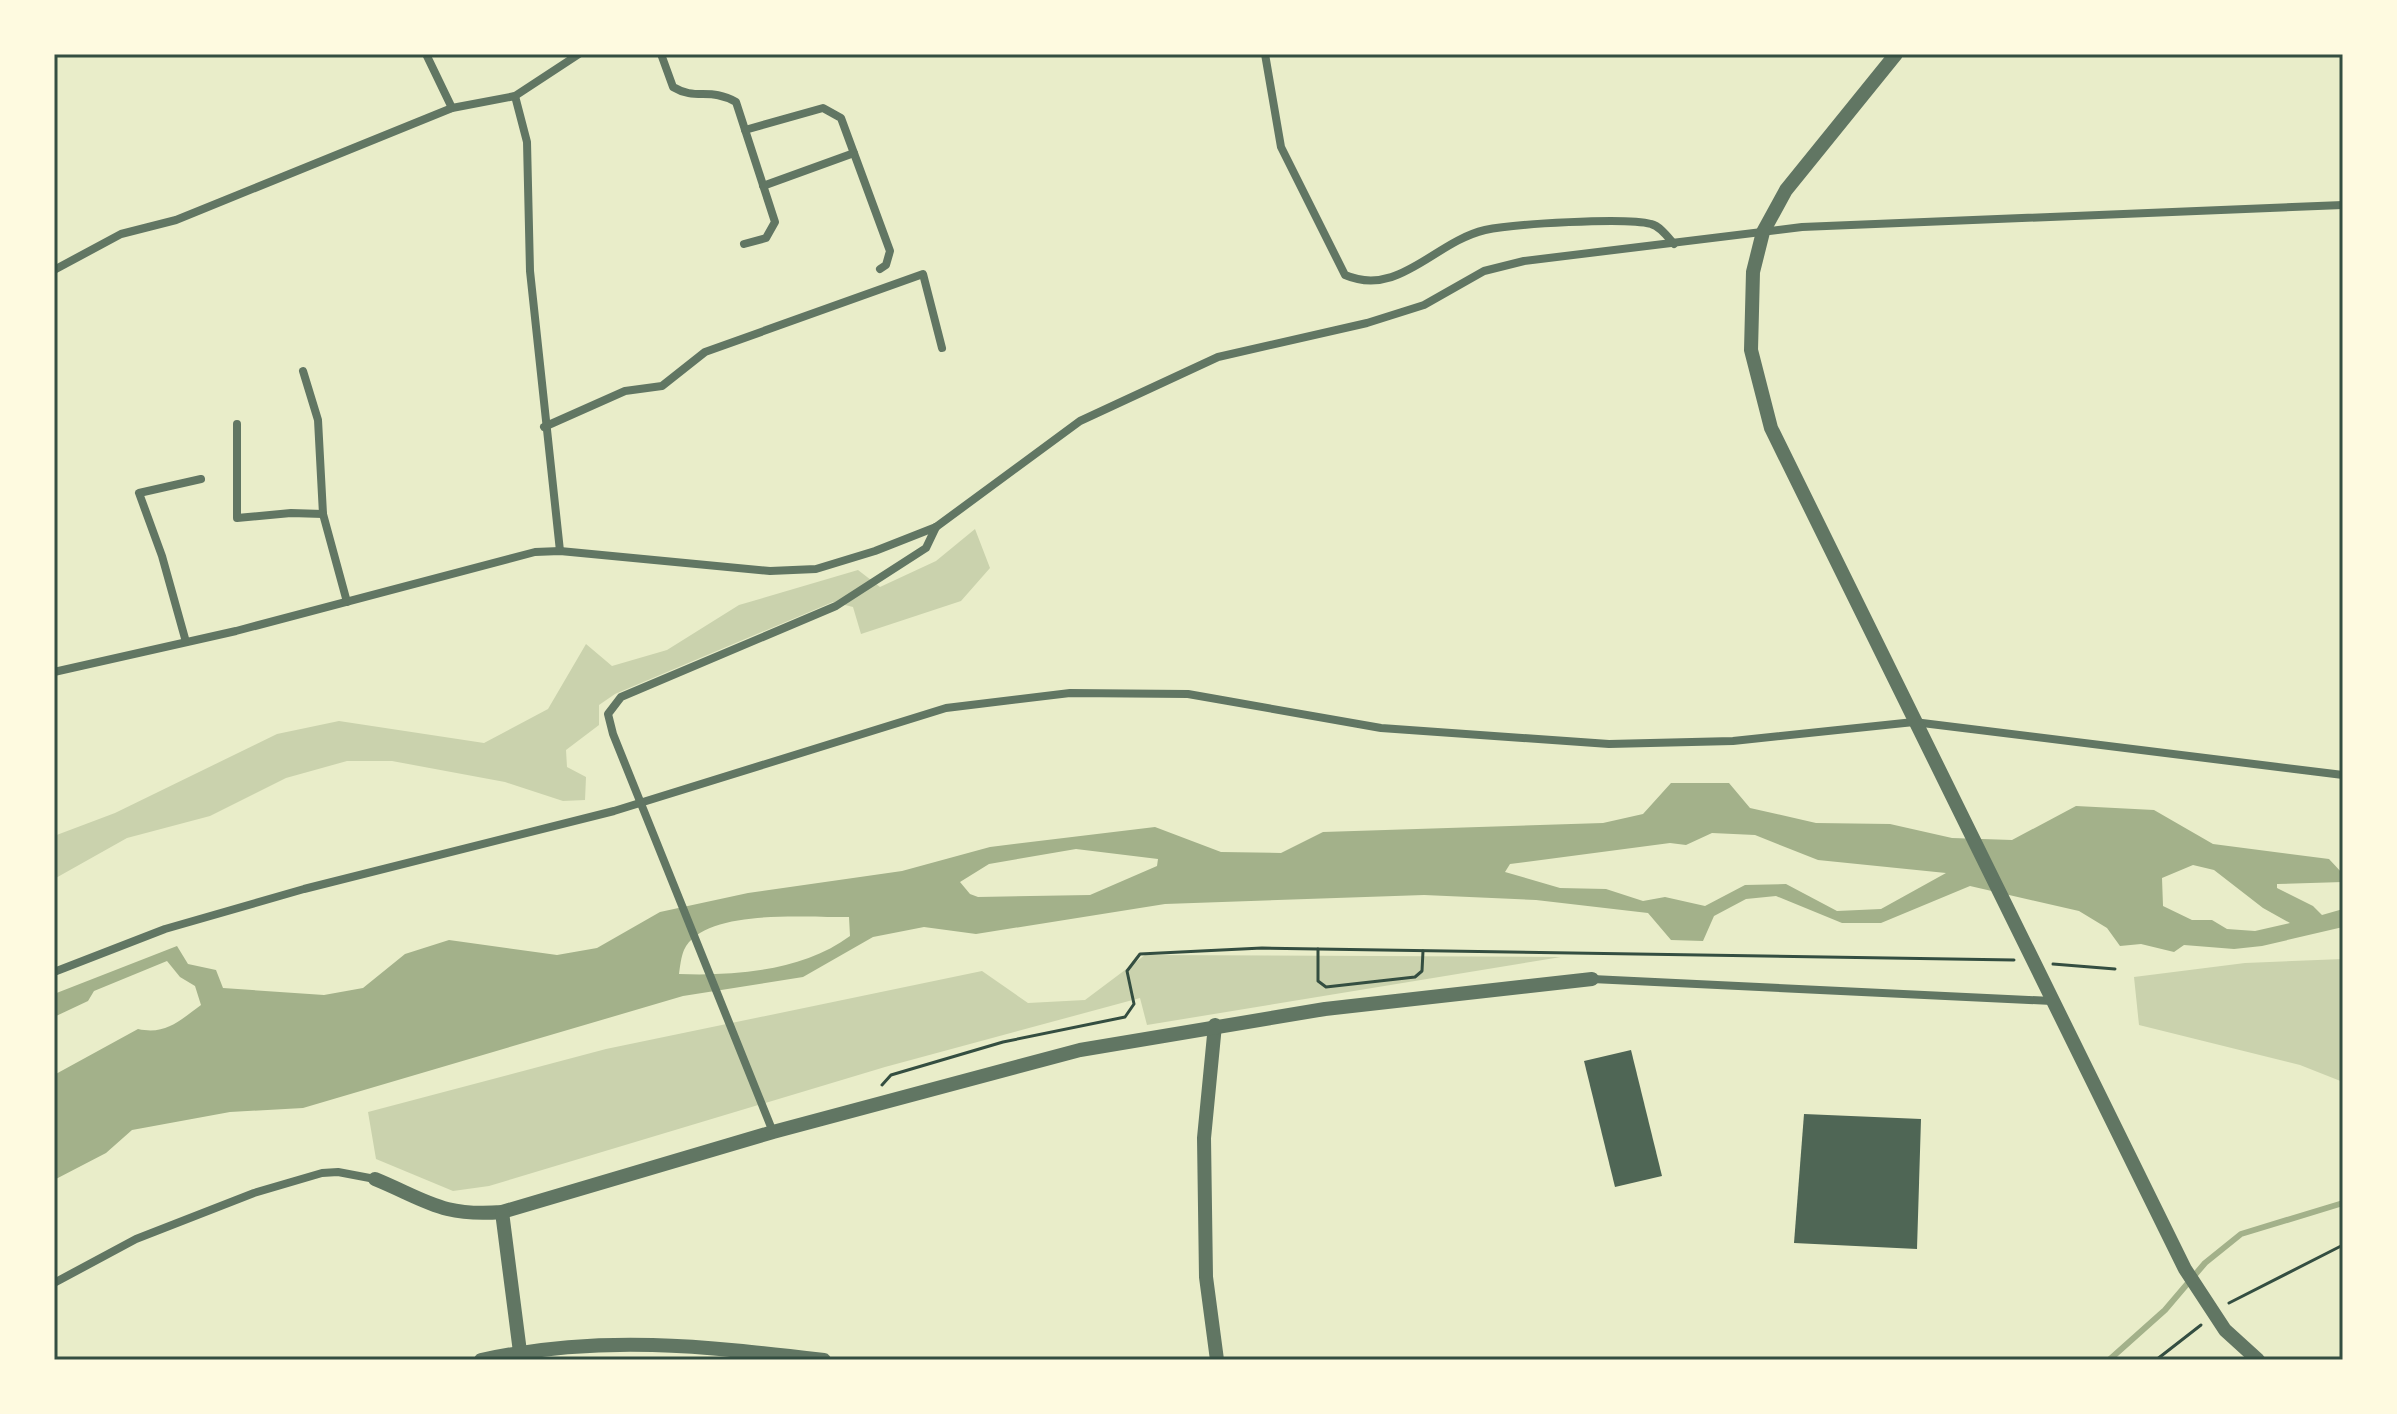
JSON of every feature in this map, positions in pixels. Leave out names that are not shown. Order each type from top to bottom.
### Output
[{"type":"street","points":[[426,54],[452,108]]},
{"type":"street","points":[[54,270],[121,234],[176,220],[452,108],[515,96],[579,54]]},
{"type":"street","points":[[661,54],[673,87],[686,95],[720,92],[736,102],[775,222],[766,238],[744,244]]},
{"type":"street","points":[[1265,54],[1281,147],[1345,275],[1365,284],[1392,279],[1457,241],[1485,230],[1627,221],[1655,224],[1674,244]]},
{"type":"street","points":[[1896,54],[1786,190],[1763,232],[1753,272],[1751,350],[1771,428],[2185,1269],[2225,1330],[2258,1360]]},
{"type":"street","points":[[515,96],[527,142],[530,271],[544,427],[560,551]]},
{"type":"street","points":[[745,130],[823,108],[841,118],[890,251],[886,265],[880,269]]},
{"type":"street","points":[[763,186],[854,153]]},
{"type":"street","points":[[54,672],[347,602],[535,552],[560,551],[770,571],[816,569],[936,527],[1080,421],[1218,357],[1367,323],[1424,305],[1484,271],[1524,261],[1802,227],[2343,205]]},
{"type":"street","points":[[544,427],[625,391],[662,386],[705,352],[923,274],[942,348]]},
{"type":"street","points":[[303,371],[318,420],[323,514],[347,602]]},
{"type":"street","points":[[237,424],[237,518],[291,513],[323,514]]},
{"type":"street","points":[[186,642],[162,556],[139,493],[201,479]]},
{"type":"street","points":[[773,1132],[613,734],[608,714],[621,697],[836,606],[926,548],[936,527]]},
{"type":"street","points":[[54,972],[165,929],[304,889],[614,811],[946,708],[1070,693],[1188,694],[1381,728],[1609,744],[1733,741],[1914,722],[2343,775]]},
{"type":"street","points":[[54,1283],[136,1239],[254,1193],[322,1173],[338,1172],[375,1179],[445,1210],[471,1214],[502,1212],[773,1132],[1080,1050],[1325,1009],[1592,979],[2053,1001]]},
{"type":"street","points":[[1215,1025],[1204,1138],[1206,1277],[1217,1360]]},
{"type":"street","points":[[502,1212],[520,1352]]},
{"type":"street","points":[[481,1360],[579,1344],[644,1342],[824,1360]]},
{"type":"path","points":[[879,1104],[880,1087],[891,1075],[1003,1042],[1125,1017],[1134,1004],[1127,971],[1140,954],[1262,948],[2024,961]]},
{"type":"path","points":[[1318,949],[1318,981],[1326,987],[1415,977],[1422,971],[1423,951]]},
{"type":"path","points":[[2039,962],[2115,969]]},
{"type":"path","points":[[2224,1306],[2343,1245]]},
{"type":"path","points":[[2156,1360],[2201,1324]]},
{"type":"shaded area","points":[[975,529],[990,568],[961,601],[861,634],[853,607],[833,602],[615,694],[599,705],[599,725],[566,750],[567,767],[586,777],[585,800],[563,801],[505,782],[392,761],[347,761],[286,778],[210,816],[127,838],[54,879],[54,836],[115,813],[277,734],[339,721],[484,743],[548,709],[586,644],[612,666],[667,650],[739,605],[858,570],[880,587],[936,561]]},
{"type":"shaded area","points":[[1671,783],[1729,783],[1750,808],[1816,823],[1890,824],[1952,838],[2012,840],[2076,806],[2154,810],[2213,844],[2329,859],[2343,874],[2343,882],[2277,884],[2277,888],[2313,906],[2322,915],[2343,909],[2343,927],[2262,946],[2234,949],[2184,945],[2174,952],[2141,944],[2120,946],[2107,928],[2079,911],[1970,886],[1881,923],[1842,923],[1776,896],[1746,899],[1714,916],[1703,941],[1671,940],[1648,913],[1536,900],[1424,895],[1165,904],[976,934],[924,927],[873,937],[803,977],[683,996],[303,1108],[230,1112],[132,1130],[106,1153],[54,1180],[54,1075],[138,1029],[157,1030],[172,1025],[201,1005],[195,986],[180,977],[167,961],[94,991],[88,1001],[54,1017],[54,994],[177,946],[188,964],[216,970],[223,988],[324,995],[363,988],[405,954],[449,940],[557,955],[597,948],[660,912],[748,893],[902,871],[990,847],[1155,827],[1221,852],[1281,853],[1323,832],[1603,823],[1643,814]],"holes":[[[1712,833],[1755,835],[1818,860],[1946,873],[1881,909],[1837,911],[1786,884],[1745,885],[1705,906],[1665,897],[1643,901],[1606,889],[1560,888],[1505,872],[1510,864],[1670,843],[1686,845]],[[1076,849],[1158,859],[1157,866],[1090,895],[978,897],[970,894],[960,882],[989,864]],[[2193,865],[2214,870],[2263,908],[2290,923],[2255,931],[2227,929],[2212,920],[2192,920],[2163,906],[2162,878]],[[849,917],[850,936],[811,957],[768,969],[723,974],[679,974],[684,950],[695,936],[734,921]]]},
{"type":"shaded area","points":[[1145,955],[1561,957],[1147,1025],[1140,998],[885,1067],[489,1186],[453,1191],[376,1159],[368,1112],[606,1049],[982,971],[1028,1003],[1085,1000]]},
{"type":"shaded area","points":[[2343,959],[2343,1082],[2300,1065],[2139,1025],[2134,977],[2245,963]]},
{"type":"building","points":[[1631,1050],[1662,1176],[1615,1187],[1584,1061]]},
{"type":"building","points":[[1804,1114],[1921,1119],[1917,1249],[1794,1243]]},
{"type":"waterway","points":[[2109,1360],[2165,1310],[2205,1263],[2241,1234],[2343,1203]]}]
